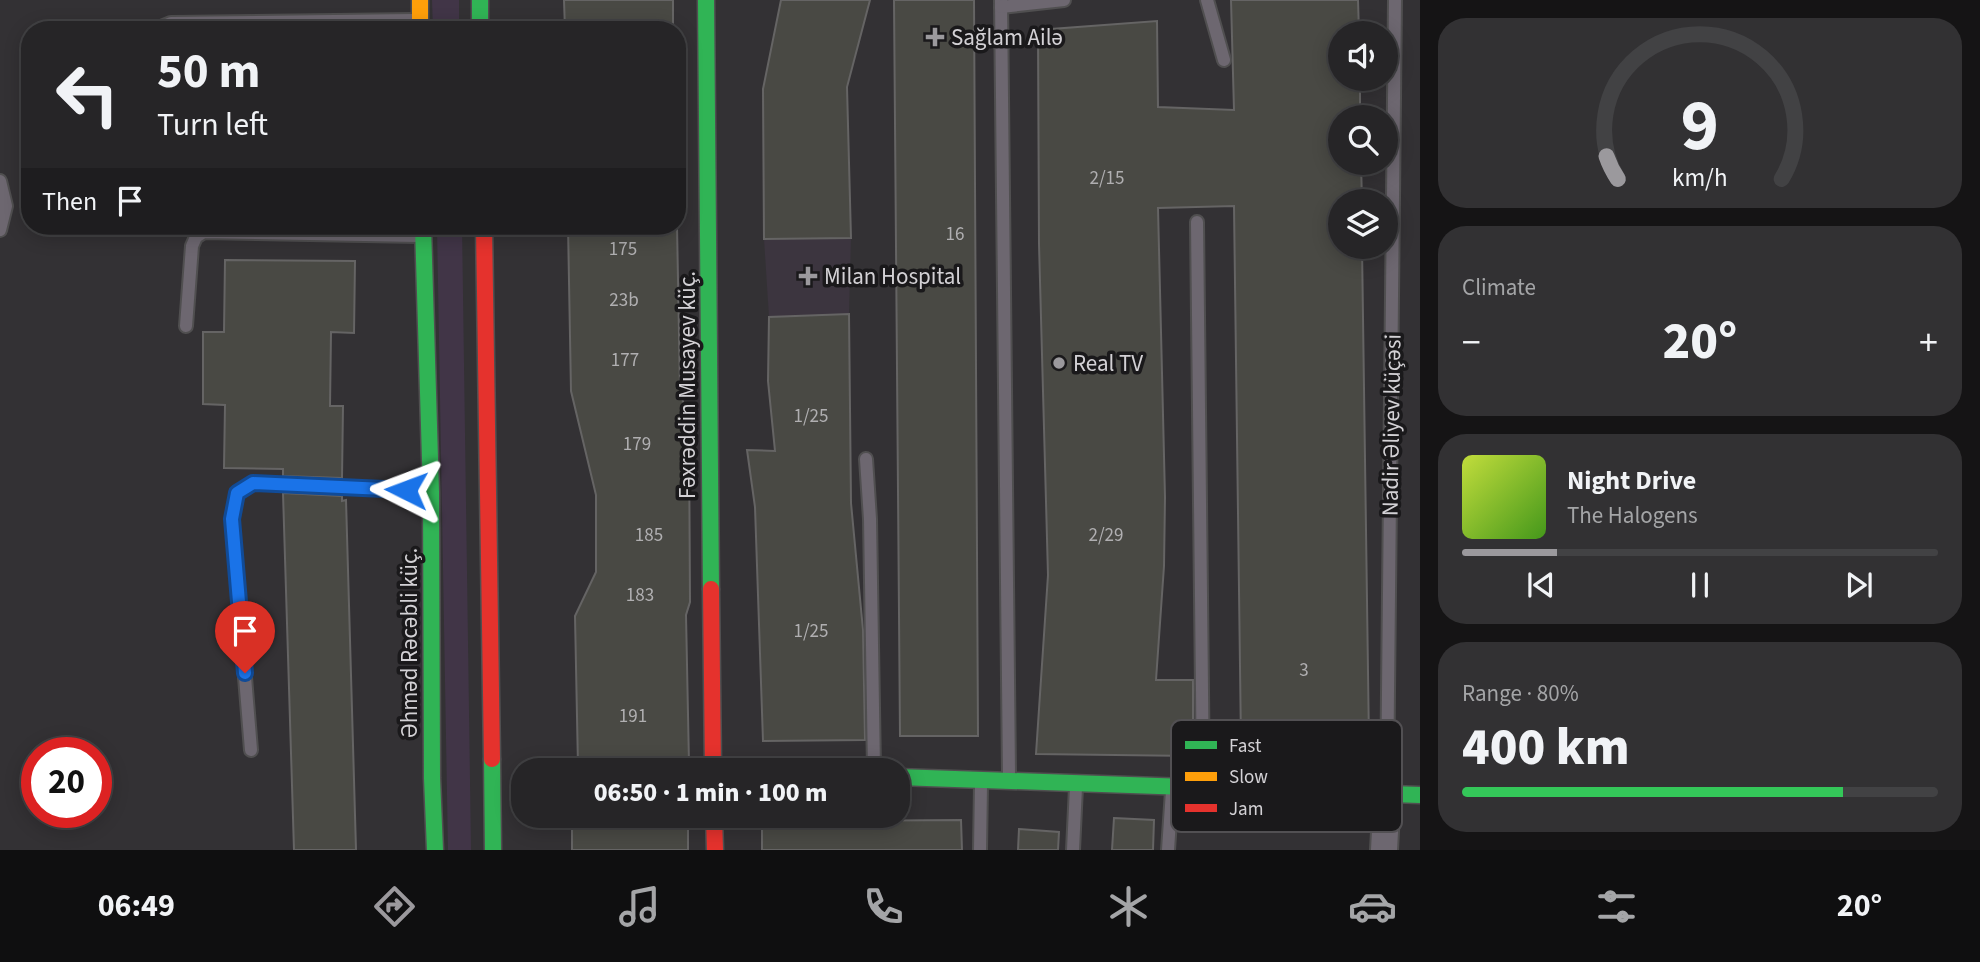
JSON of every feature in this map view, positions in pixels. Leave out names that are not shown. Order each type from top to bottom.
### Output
[{"type":"street","points":[[420,0],[420,21]]},
{"type":"street","points":[[480,0],[480,21]]},
{"type":"street","name":"Fəxrəddin Musayev küç.","points":[[706,0],[713,758]]},
{"type":"street","name":"Əhməd Rəcəbli küç.","points":[[423,235],[431,492],[432,778],[435,850]]},
{"type":"street","points":[[484,235],[493,850]]},
{"type":"street","points":[[910,777],[1171,786]]},
{"type":"street","points":[[1402,794],[1420,794]]},
{"type":"street","points":[[714,828],[715,850]]},
{"type":"street","name":"Nadir Əliyev küçəsi","points":[[1384,850],[1385,832]]},
{"type":"lane","points":[[1009,780],[1001,4],[1063,0]]},
{"type":"lane","points":[[1207,0],[1224,60]]},
{"type":"lane","name":"Nadir Əliyev küçəsi","points":[[1388,720],[1395,0]]},
{"type":"lane","points":[[0,181],[6,206],[0,230]]},
{"type":"lane","points":[[1197,222],[1202,720]]},
{"type":"lane","points":[[186,327],[192,246],[199,235]]},
{"type":"lane","points":[[866,459],[870,519],[874,758]]},
{"type":"lane","points":[[251,750],[232,519],[237,493],[253,483],[431,492]]},
{"type":"lane","points":[[980,850],[981,779]]},
{"type":"lane","points":[[1073,850],[1076,783]]},
{"type":"lane","points":[[1168,850],[1171,802]]},
{"type":"shaded area","points":[[432,0],[459,0],[459,21],[433,21]]},
{"type":"shaded area","points":[[437,235],[462,235],[471,850],[448,850]]},
{"type":"shaded area","name":"Milan Hospital","points":[[851,238],[849,314],[769,317],[764,239]]},
{"type":"building","points":[[564,0],[673,0],[673,21],[565,21]]},
{"type":"building","points":[[781,0],[870,0],[847,87],[851,238],[764,239],[763,89]]},
{"type":"building","points":[[894,0],[974,0],[978,736],[900,736]]},
{"type":"building","points":[[1231,0],[1358,0],[1359,21],[1328,21],[1328,91],[1360,91],[1360,105],[1328,105],[1328,175],[1361,175],[1362,189],[1328,189],[1328,259],[1362,259],[1369,720],[1241,720],[1234,206],[1158,208],[1165,497],[1164,566],[1156,680],[1193,680],[1193,720],[1171,720],[1171,756],[1036,754],[1048,575],[1039,244],[1038,30],[1157,21],[1158,107],[1234,110]]},
{"type":"building","points":[[568,235],[677,235],[680,387],[689,432],[690,602],[686,615],[689,758],[578,758],[575,616],[596,572],[596,495],[571,391]]},
{"type":"building","points":[[225,260],[355,261],[354,333],[331,332],[330,406],[343,406],[342,478],[283,476],[283,469],[224,468],[225,405],[203,404],[203,332],[224,332]]},
{"type":"building","points":[[849,314],[851,503],[863,630],[865,740],[763,741],[755,507],[747,450],[775,451],[768,381],[769,317]]},
{"type":"building","points":[[283,493],[342,496],[342,501],[346,500],[356,850],[294,850]]},
{"type":"building","points":[[1114,818],[1154,820],[1153,850],[1112,850]]},
{"type":"building","points":[[910,820],[961,820],[962,850],[762,850],[762,828],[910,828]]},
{"type":"building","points":[[572,828],[688,828],[688,850],[572,850]]},
{"type":"building","points":[[1019,829],[1059,832],[1058,850],[1018,850]]},
{"type":"traffic: fast","points":[[480,0],[480,21]]},
{"type":"traffic: fast","points":[[706,0],[711,589]]},
{"type":"traffic: fast","points":[[423,235],[431,492],[432,778],[435,850]]},
{"type":"traffic: fast","points":[[492,759],[493,850]]},
{"type":"traffic: fast","points":[[910,777],[1171,786]]},
{"type":"traffic: fast","points":[[1402,794],[1420,795]]},
{"type":"traffic: slow","points":[[420,0],[420,21]]},
{"type":"traffic: jam","points":[[484,235],[492,759]]},
{"type":"traffic: jam","points":[[711,589],[713,758]]},
{"type":"traffic: jam","points":[[714,828],[715,850]]},
{"type":"place","name":"Sağlam Ailə","points":[[935,37]]},
{"type":"place","name":"Milan Hospital","points":[[808,276]]},
{"type":"place","name":"Real TV","points":[[1059,363]]},
{"type":"route","points":[[245,673],[232,519],[237,493],[253,483],[406,490]]}]
